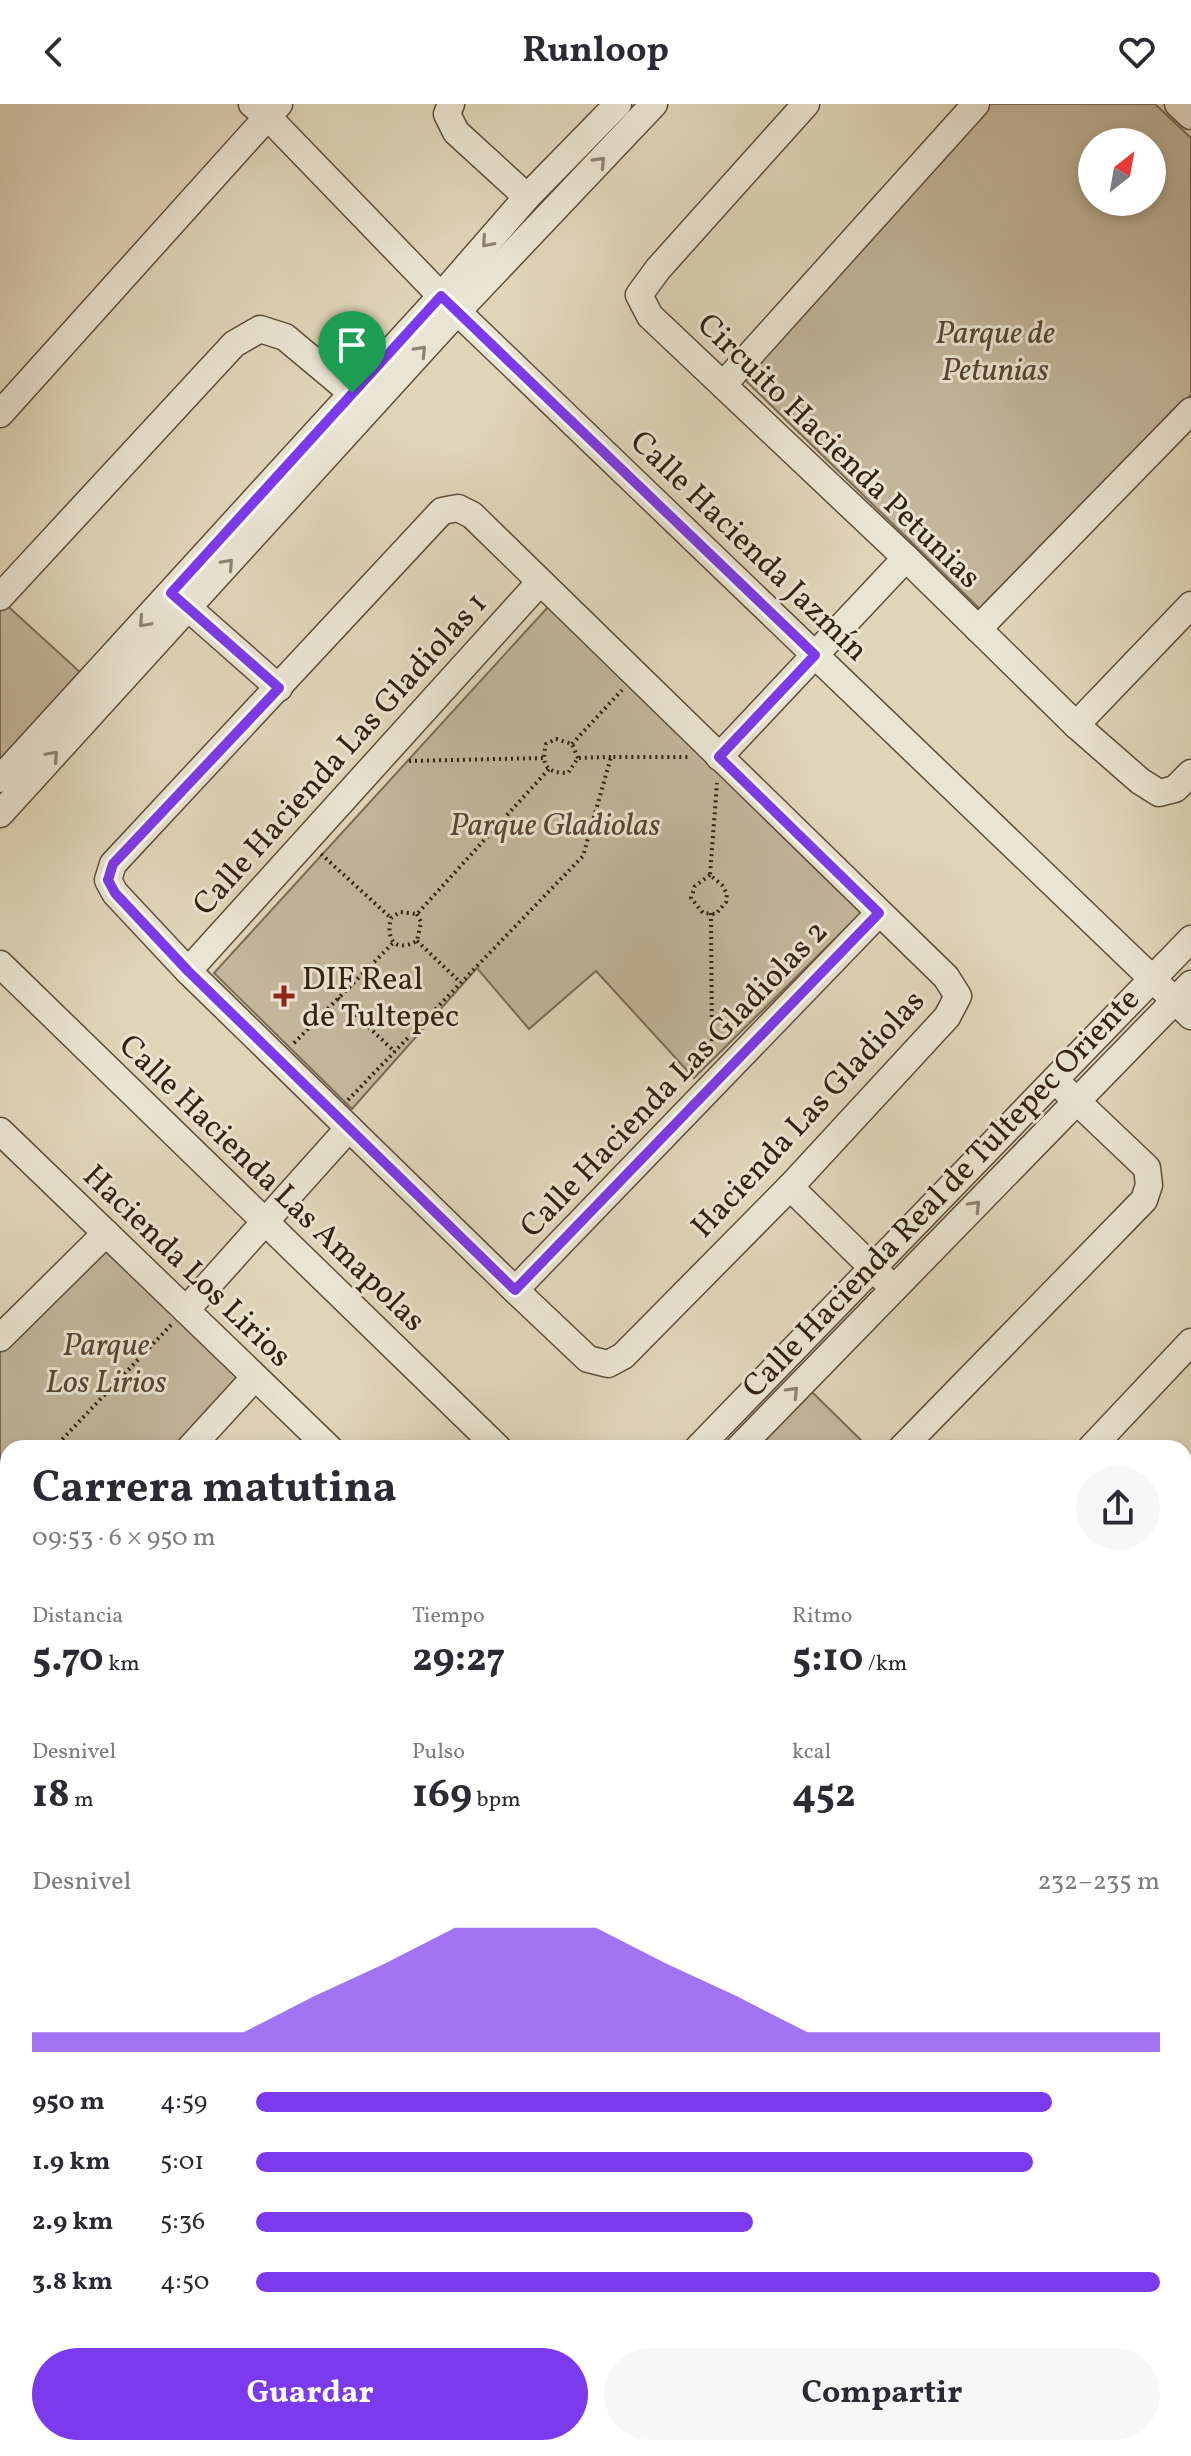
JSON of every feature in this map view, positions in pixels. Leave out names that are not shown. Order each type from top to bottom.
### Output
[{"type":"street","points":[[451,104],[447,114],[456,132],[527,197]]},
{"type":"street","points":[[0,779],[180,600],[449,304],[527,197],[618,104]]},
{"type":"street","points":[[0,814],[352,393],[449,304],[654,104]]},
{"type":"street","points":[[723,385],[976,104]]},
{"type":"street","points":[[1178,104],[1191,116]]},
{"type":"street","name":"Circuito Hacienda Petunias","points":[[802,105],[658,269],[639,295],[650,316],[906,558],[1076,725],[1140,781],[1159,793],[1175,789],[1191,773]]},
{"type":"street","points":[[0,414],[266,108]]},
{"type":"street","name":"Calle Hacienda Jazmín","points":[[266,108],[449,304],[1152,979],[1186,1000]]},
{"type":"street","points":[[0,597],[234,344],[260,329],[285,337],[352,393]]},
{"type":"street","points":[[978,629],[1191,411]]},
{"type":"street","name":"Hacienda Las Gladiolas","points":[[458,508],[472,515],[540,582],[946,977],[958,996],[947,1017],[790,1187],[623,1356],[608,1364],[588,1359],[515,1290],[188,971],[115,893],[108,880],[113,864],[442,511],[458,508]]},
{"type":"street","points":[[719,757],[906,558]]},
{"type":"street","name":"Calle Hacienda Las Gladiolas 1","points":[[188,971],[540,582]]},
{"type":"street","points":[[180,600],[279,688]]},
{"type":"street","points":[[1076,725],[1191,605]]},
{"type":"street","name":"Calle Hacienda Las Gladiolas 2","points":[[515,1290],[879,913]]},
{"type":"street","points":[[706,1440],[1191,939]]},
{"type":"street","name":"Calle Hacienda Las Amapolas","points":[[0,964],[490,1440]]},
{"type":"street","name":"Calle Hacienda Real de Tultepec Oriente","points":[[747,1440],[1077,1101],[1186,1000]]},
{"type":"street","points":[[910,1440],[1144,1200],[1149,1185],[1147,1168],[1055,1079]]},
{"type":"street","points":[[186,1310],[266,1222],[342,1121]]},
{"type":"street","name":"Hacienda Los Lirios","points":[[5,1146],[106,1233],[321,1440]]},
{"type":"street","points":[[790,1187],[894,1289]]},
{"type":"street","points":[[0,1338],[106,1233]]},
{"type":"street","points":[[1099,1440],[1191,1342]]},
{"type":"street","points":[[197,1440],[255,1377]]},
{"type":"path","points":[[572,744],[636,675]]},
{"type":"path","points":[[556,739],[572,744],[578,758],[568,773],[556,773],[546,767],[543,758],[546,744],[556,739]]},
{"type":"path","points":[[342,1121],[395,1052],[583,856],[611,757]]},
{"type":"path","points":[[578,758],[719,757],[710,875],[695,886],[691,898],[703,913],[716,914],[726,902],[727,894],[710,875]]},
{"type":"path","points":[[378,762],[543,758]]},
{"type":"path","points":[[417,914],[549,769]]},
{"type":"path","points":[[306,840],[391,918]]},
{"type":"path","points":[[400,912],[417,914],[421,922],[417,941],[407,947],[389,938],[391,918],[400,912]]},
{"type":"path","points":[[711,913],[712,1049],[723,1075]]},
{"type":"path","points":[[417,941],[460,982]]},
{"type":"path","points":[[278,1059],[394,942]]},
{"type":"path","points":[[338,998],[395,1052]]},
{"type":"path","points":[[63,1440],[186,1310]]},
{"type":"green space","name":"Parque de Petunias","points":[[984,104],[1155,104],[1191,138],[1191,395],[981,610],[742,377]]},
{"type":"green space","points":[[0,601],[81,673],[0,760]]},
{"type":"green space","name":"Parque Gladiolas","points":[[548,607],[863,911],[694,1078],[596,971],[529,1029],[477,968],[352,1109],[214,973]]},
{"type":"green space","name":"Parque Los Lirios","points":[[105,1241],[250,1378],[192,1440],[0,1440],[0,1346]]},
{"type":"green space","points":[[810,1390],[861,1440],[762,1440]]},
{"type":"place","name":"DIF Real de Tultepec","points":[[284,996]]},
{"type":"route","points":[[441,296],[815,655],[719,757],[879,913],[515,1290],[188,971],[115,893],[108,880],[113,864],[279,688],[171,593],[352,393],[441,296]]}]
